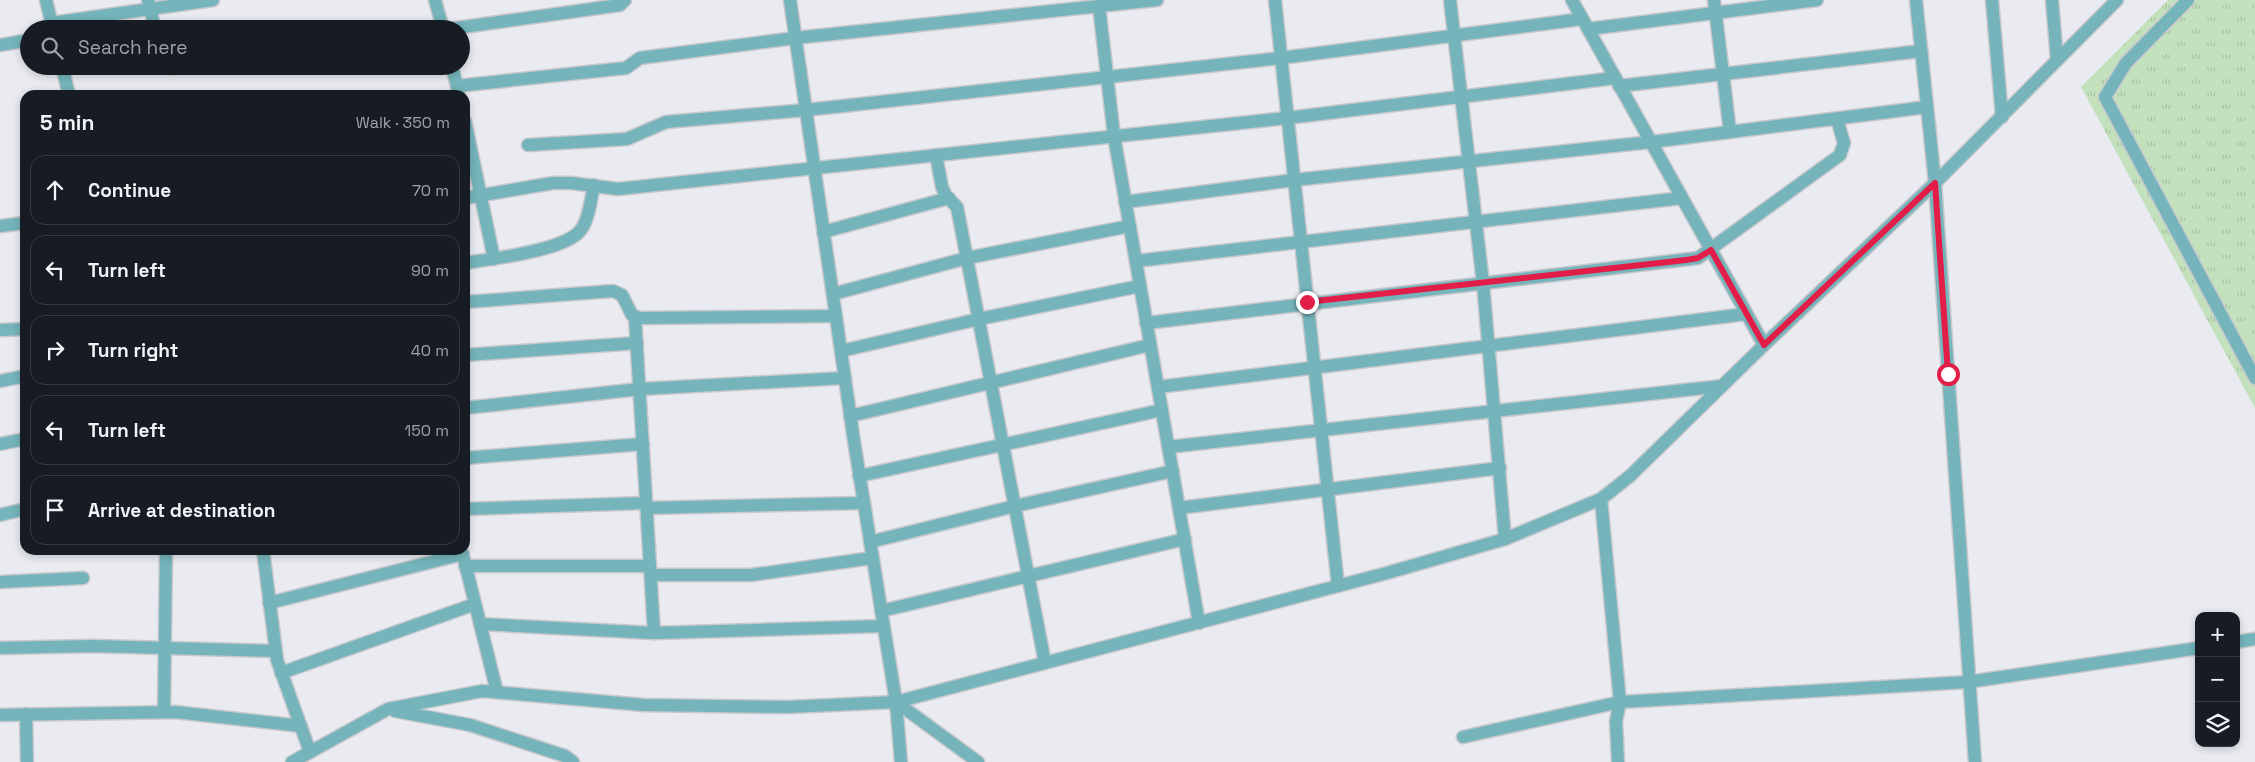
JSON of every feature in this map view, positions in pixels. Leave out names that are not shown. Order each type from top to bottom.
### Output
[{"type":"street","points":[[46,0],[51,20]]},
{"type":"street","points":[[78,20],[149,4],[213,0]]},
{"type":"street","points":[[435,0],[440,20]]},
{"type":"street","points":[[470,26],[620,5],[625,0]]},
{"type":"street","points":[[790,0],[850,416],[896,702],[901,762]]},
{"type":"street","points":[[465,90],[626,68],[640,58],[795,38],[1157,0]]},
{"type":"street","points":[[1275,0],[1338,586]]},
{"type":"street","points":[[1450,0],[1477,222],[1505,540]]},
{"type":"street","points":[[1572,0],[1764,345]]},
{"type":"street","points":[[528,145],[627,139],[666,122],[806,110],[1281,58],[1453,36],[1585,24],[1715,6],[1817,0]]},
{"type":"street","points":[[1916,0],[1935,183],[1975,762]]},
{"type":"street","points":[[1992,0],[2002,117]]},
{"type":"street","points":[[2052,0],[2057,60]]},
{"type":"street","points":[[2188,0],[2126,63],[2105,96],[2255,378]]},
{"type":"street","points":[[292,762],[388,709],[482,691],[654,705],[788,707],[896,702],[1199,623],[1505,540],[1601,500],[1630,476],[1764,345],[1935,183],[2116,1]]},
{"type":"street","points":[[149,4],[153,20]]},
{"type":"street","points":[[1099,6],[1114,136],[1199,623]]},
{"type":"street","points":[[1715,6],[1730,132]]},
{"type":"street","points":[[0,45],[20,42]]},
{"type":"street","points":[[470,197],[553,183],[594,185],[618,189],[1287,118],[1462,97],[1921,51]]},
{"type":"street","points":[[64,75],[68,90]]},
{"type":"street","points":[[454,75],[458,90]]},
{"type":"street","points":[[1125,202],[1294,180],[1651,142],[1927,107]]},
{"type":"street","points":[[1146,322],[1698,258],[1840,155],[1844,143],[1838,119]]},
{"type":"street","points":[[470,145],[494,259]]},
{"type":"street","points":[[936,155],[942,188],[957,206],[1045,663]]},
{"type":"street","points":[[470,262],[542,249],[579,232],[584,224],[594,185]]},
{"type":"street","points":[[823,232],[949,198]]},
{"type":"street","points":[[1136,261],[1682,198]]},
{"type":"street","points":[[0,226],[20,224]]},
{"type":"street","points":[[833,294],[967,258],[1130,226]]},
{"type":"street","points":[[841,351],[979,319],[1140,286]]},
{"type":"street","points":[[470,302],[613,291],[622,295],[632,315],[635,317],[654,633]]},
{"type":"street","points":[[1158,387],[1746,314]]},
{"type":"street","points":[[635,317],[836,316]]},
{"type":"street","points":[[0,330],[20,329]]},
{"type":"street","points":[[470,355],[637,343]]},
{"type":"street","points":[[850,416],[1150,345]]},
{"type":"street","points":[[0,382],[20,377]]},
{"type":"street","points":[[470,407],[640,389],[845,378]]},
{"type":"street","points":[[1168,447],[1722,386]]},
{"type":"street","points":[[860,476],[1162,410]]},
{"type":"street","points":[[0,444],[20,440]]},
{"type":"street","points":[[470,458],[643,444]]},
{"type":"street","points":[[1179,508],[1327,488],[1500,468]]},
{"type":"street","points":[[870,542],[1015,506],[1173,472]]},
{"type":"street","points":[[1601,500],[1620,702],[1616,721],[1618,762]]},
{"type":"street","points":[[470,509],[864,503]]},
{"type":"street","points":[[0,515],[20,510]]},
{"type":"street","points":[[881,611],[1184,539]]},
{"type":"street","points":[[164,712],[166,555]]},
{"type":"street","points":[[264,555],[275,651],[281,673],[310,752]]},
{"type":"street","points":[[269,603],[463,557],[650,571],[751,575],[872,558]]},
{"type":"street","points":[[463,557],[497,692]]},
{"type":"street","points":[[0,582],[83,578]]},
{"type":"street","points":[[281,673],[475,604]]},
{"type":"street","points":[[480,624],[654,633],[883,626]]},
{"type":"street","points":[[2240,641],[2255,639]]},
{"type":"street","points":[[0,648],[93,646],[275,651]]},
{"type":"street","points":[[1463,737],[1620,702],[1968,682],[2195,649]]},
{"type":"street","points":[[896,702],[978,762]]},
{"type":"street","points":[[388,709],[470,725],[565,756],[573,762]]},
{"type":"street","points":[[0,714],[164,712],[301,726]]},
{"type":"street","points":[[26,714],[27,762]]},
{"type":"green space","points":[[2168,0],[2255,0],[2255,408],[2081,87]]},
{"type":"route","points":[[1307,302],[1686,260],[1698,258],[1711,250],[1764,345],[1935,183],[1948,374]]}]
